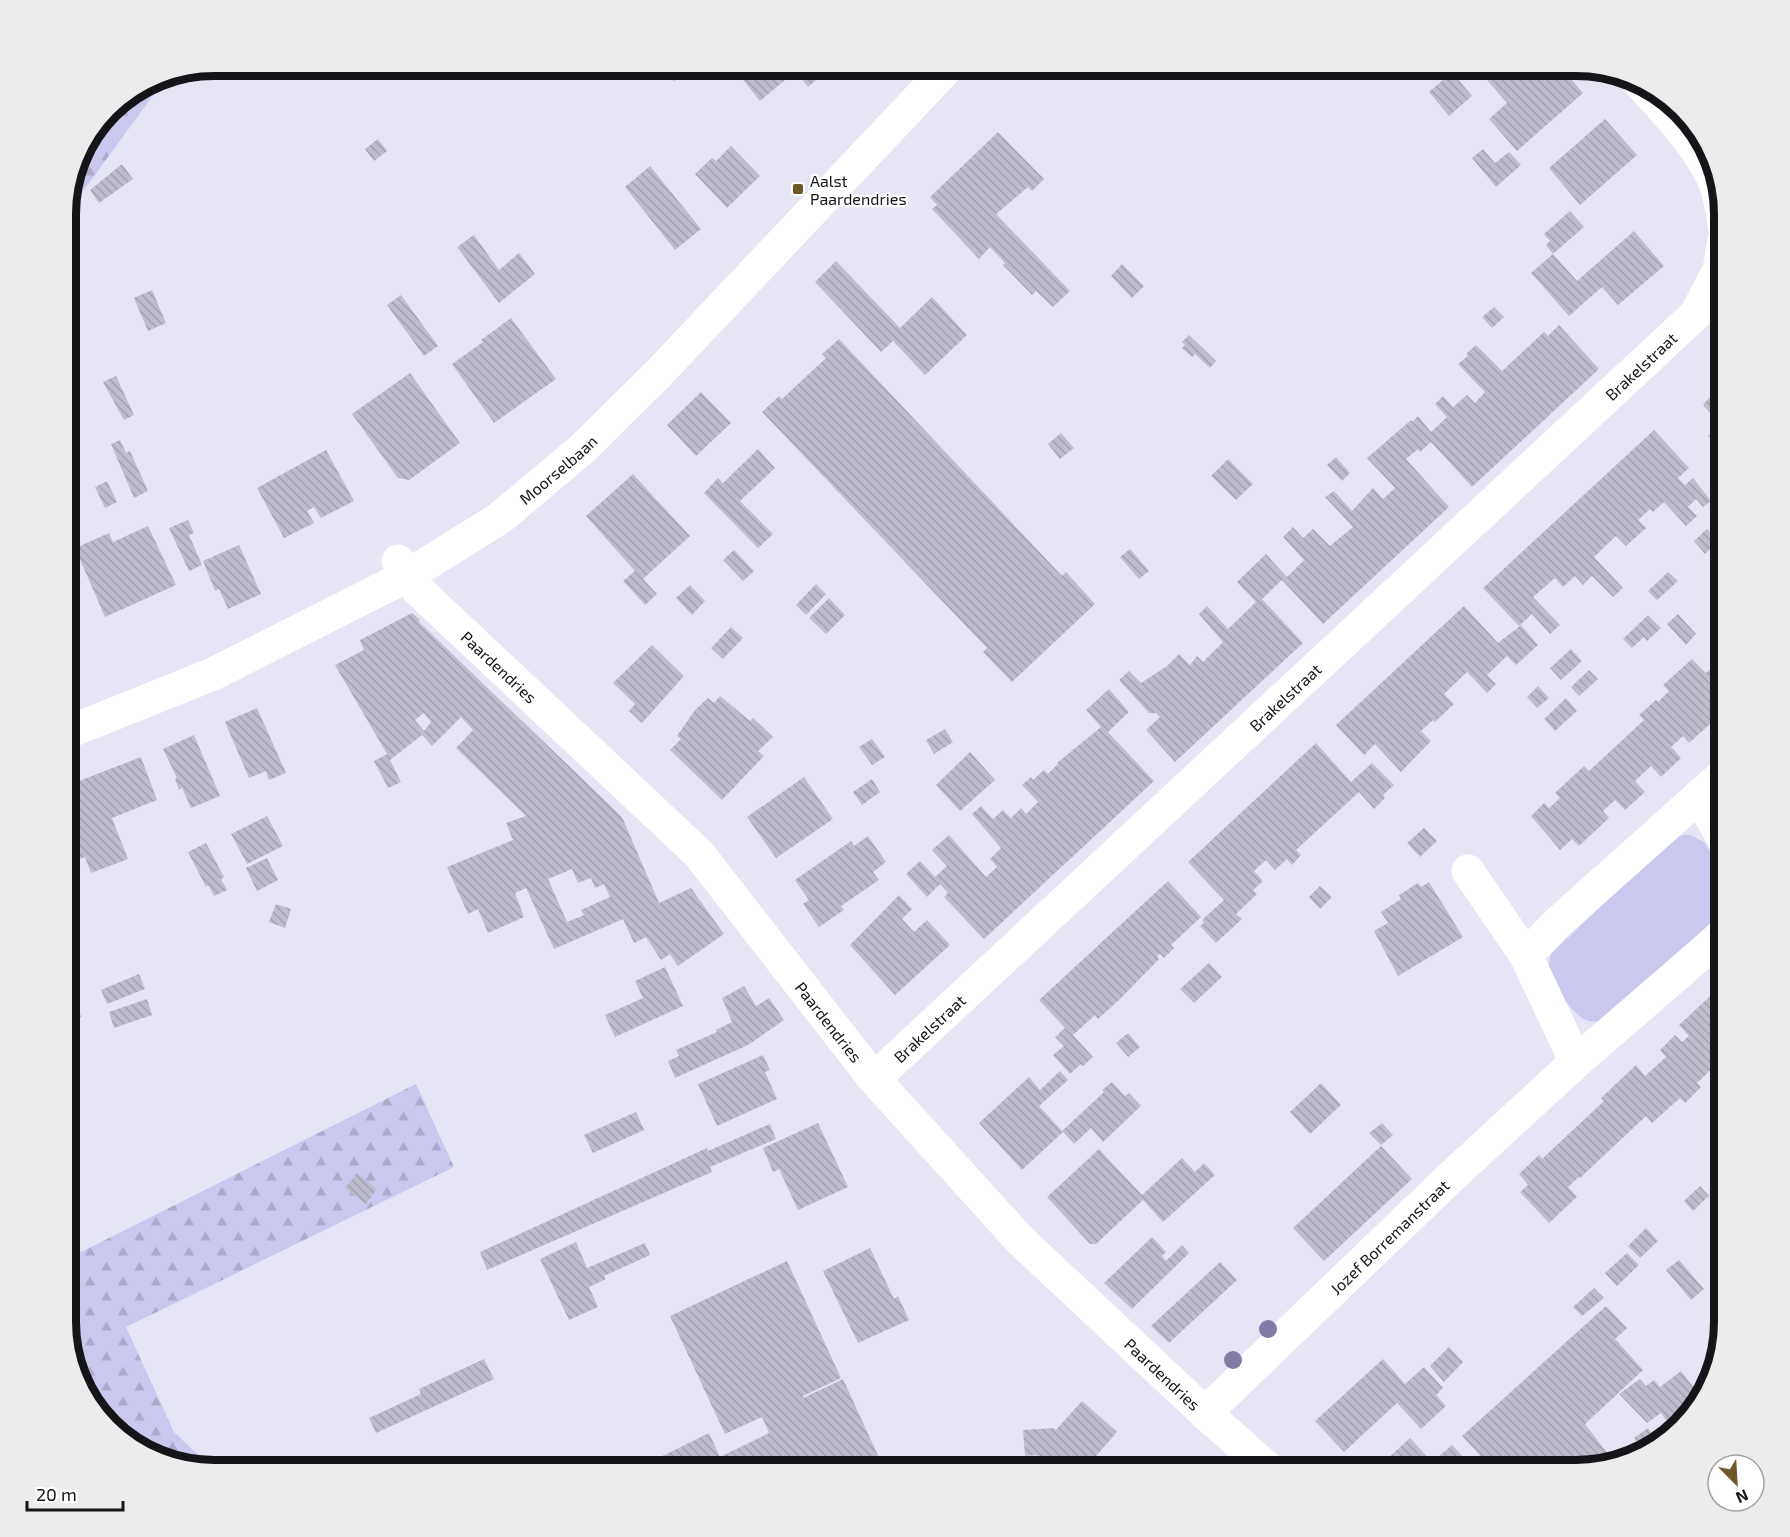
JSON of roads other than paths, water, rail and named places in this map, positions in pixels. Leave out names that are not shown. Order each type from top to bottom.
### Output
[{"type":"street","name":"Moorselbaan","points":[[77,729],[213,674],[500,518],[581,450],[658,374],[939,76]]},
{"type":"street","name":"Brakelstraat","points":[[1696,314],[1714,280]]},
{"type":"street","name":"Brakelstraat","points":[[874,1079],[1696,314],[1714,303]]},
{"type":"street","name":"Paardendries","points":[[403,569],[417,589],[699,854],[874,1079],[1020,1240],[1258,1460]]},
{"type":"street","points":[[1526,956],[1554,926],[1714,783]]},
{"type":"street","points":[[1699,796],[1714,822]]},
{"type":"street","points":[[1468,871],[1526,956],[1576,1062]]},
{"type":"street","name":"Jozef Borremanstraat","points":[[1205,1413],[1452,1176],[1576,1062],[1714,943]]},
{"type":"place","name":"Aalst Paardendries","points":[[798,189]]}]
